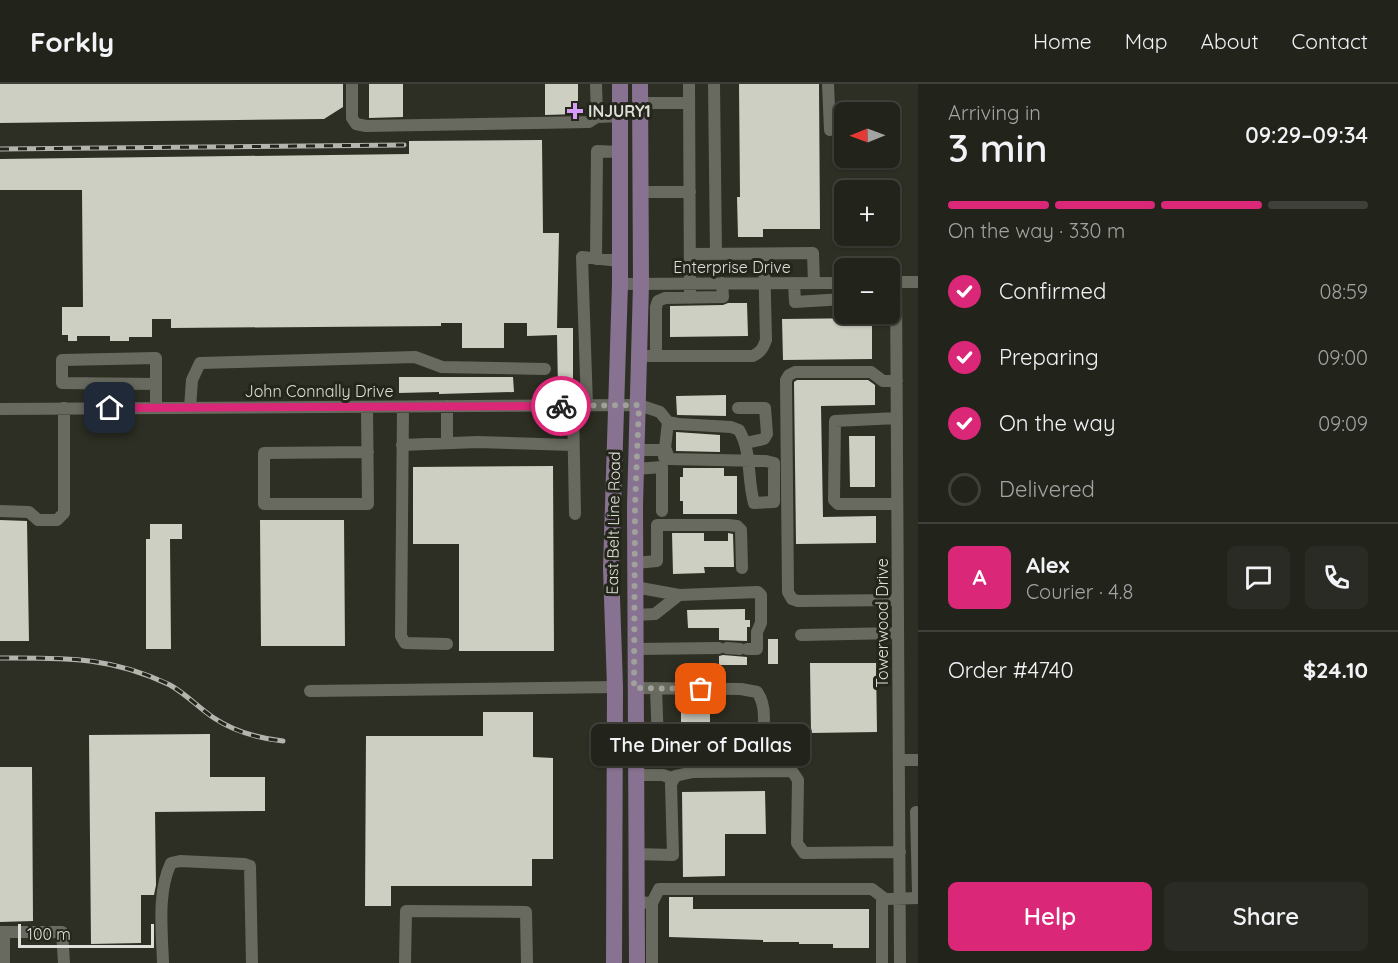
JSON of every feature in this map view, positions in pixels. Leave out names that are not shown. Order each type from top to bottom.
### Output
[{"type":"main road","name":"East Belt Line Road","points":[[614,963],[615,687],[611,558],[620,284],[620,84]]},
{"type":"main road","name":"East Belt Line Road","points":[[637,963],[644,903],[636,854],[634,688],[636,469],[639,405],[648,356],[641,284],[640,84]]},
{"type":"main road","points":[[615,687],[634,688]]},
{"type":"street","points":[[352,84],[352,118],[356,124],[366,126],[589,122],[597,117],[620,116]]},
{"type":"street","points":[[596,84],[597,117]]},
{"type":"street","points":[[689,84],[690,298]]},
{"type":"street","points":[[714,84],[716,254]]},
{"type":"street","points":[[828,84],[830,130]]},
{"type":"street","points":[[640,103],[689,103]]},
{"type":"street","points":[[596,259],[597,151],[620,152]]},
{"type":"street","points":[[641,192],[690,192]]},
{"type":"street","points":[[690,254],[813,254],[814,283]]},
{"type":"street","points":[[722,283],[723,297],[665,298],[658,301],[648,356],[753,356],[764,348],[766,340],[764,254]]},
{"type":"street","points":[[587,406],[582,257],[620,261]]},
{"type":"street","points":[[900,282],[918,282]]},
{"type":"street","points":[[794,283],[795,302],[834,300]]},
{"type":"street","name":"Enterprise Drive","points":[[620,284],[834,283]]},
{"type":"street","name":"Towerwood Drive","points":[[895,324],[897,381],[900,963]]},
{"type":"street","points":[[190,408],[192,380],[200,363],[415,357],[442,367],[545,369]]},
{"type":"street","points":[[156,384],[63,383],[62,360],[156,358],[156,384],[156,408]]},
{"type":"street","points":[[897,381],[883,381],[872,372],[795,372],[786,380],[786,392],[788,592],[792,599],[798,601],[898,600]]},
{"type":"street","points":[[639,405],[660,412],[668,422],[662,467],[662,511]]},
{"type":"street","name":"John Connally Drive","points":[[0,408],[639,405]]},
{"type":"street","points":[[447,406],[447,443]]},
{"type":"street","points":[[573,406],[575,514]]},
{"type":"street","points":[[367,407],[368,452],[368,504],[264,504],[264,453],[368,452]]},
{"type":"street","points":[[403,407],[401,636],[405,643],[447,644]]},
{"type":"street","points":[[0,511],[29,512],[38,520],[57,520],[61,517],[65,507],[64,408]]},
{"type":"street","points":[[738,408],[765,408],[767,434],[765,439],[745,443]]},
{"type":"street","points":[[897,418],[839,419],[835,421],[834,500],[838,504],[897,504]]},
{"type":"street","points":[[666,450],[669,459],[748,462],[745,443],[738,430],[731,427],[668,422]]},
{"type":"street","points":[[402,445],[447,443],[573,445]]},
{"type":"street","points":[[637,450],[666,450]]},
{"type":"street","points":[[636,469],[662,467]]},
{"type":"street","points":[[635,525],[737,526],[741,530],[742,538],[741,568]]},
{"type":"street","points":[[635,564],[657,561],[657,525]]},
{"type":"street","points":[[635,587],[680,595],[758,592],[761,595],[761,623],[757,632],[757,649],[635,649]]},
{"type":"street","points":[[635,615],[656,614],[680,595]]},
{"type":"street","points":[[801,635],[898,633]]},
{"type":"street","points":[[310,691],[615,687]]},
{"type":"street","points":[[634,688],[741,689],[757,692],[762,699],[763,735],[759,745],[635,744]]},
{"type":"street","points":[[656,688],[658,744]]},
{"type":"street","points":[[899,760],[918,760]]},
{"type":"street","points":[[636,854],[673,855],[671,784],[675,776],[693,772],[792,771],[798,780],[797,843],[804,853],[900,852]]},
{"type":"street","points":[[635,775],[663,775],[674,779]]},
{"type":"street","points":[[900,812],[917,813],[918,892]]},
{"type":"street","points":[[163,963],[162,920],[165,875],[171,863],[180,861],[250,866],[252,963]]},
{"type":"street","points":[[652,963],[644,903],[659,889],[872,890],[885,899],[918,898]]},
{"type":"street","points":[[882,963],[882,902],[885,899]]},
{"type":"street","points":[[405,963],[405,911],[416,911],[526,912],[526,963]]},
{"type":"street","points":[[4,963],[2,932],[62,932],[64,963]]},
{"type":"building","points":[[0,84],[343,84],[343,107],[324,119],[0,123]]},
{"type":"building","points":[[369,84],[403,84],[403,117],[369,118]]},
{"type":"building","points":[[545,84],[578,84],[578,114],[545,115]]},
{"type":"building","points":[[739,84],[819,84],[820,229],[763,229],[763,237],[738,237]]},
{"type":"building","points":[[542,140],[543,233],[559,233],[557,328],[573,328],[573,390],[558,390],[557,335],[527,336],[527,323],[504,323],[504,348],[462,348],[462,323],[441,323],[441,326],[171,328],[171,319],[152,319],[152,337],[129,337],[129,341],[110,341],[110,336],[77,336],[77,341],[68,341],[68,335],[62,335],[62,307],[83,307],[82,190],[0,190],[0,159],[409,154],[409,141]]},
{"type":"building","points":[[747,303],[748,336],[670,337],[670,306]]},
{"type":"building","points":[[834,318],[834,324],[872,324],[872,359],[783,360],[782,319]]},
{"type":"building","points":[[399,377],[513,377],[514,392],[399,393]]},
{"type":"building","points":[[797,380],[868,380],[875,385],[875,405],[821,406],[823,517],[876,516],[876,543],[796,544],[794,382]]},
{"type":"building","points":[[726,395],[726,416],[677,415],[676,396]]},
{"type":"building","points":[[676,432],[720,435],[720,452],[676,451]]},
{"type":"building","points":[[849,436],[875,436],[875,487],[850,487]]},
{"type":"building","points":[[553,466],[554,651],[459,651],[459,544],[413,544],[413,467]]},
{"type":"building","points":[[683,468],[724,468],[724,476],[737,476],[737,514],[683,514],[683,501],[680,501],[680,477],[683,477]]},
{"type":"building","points":[[0,520],[27,521],[29,641],[0,641]]},
{"type":"building","points":[[260,520],[344,520],[345,646],[261,646]]},
{"type":"building","points":[[150,524],[182,524],[182,539],[170,539],[171,649],[146,649],[146,539],[150,539]]},
{"type":"building","points":[[672,533],[704,533],[704,541],[728,541],[728,533],[733,534],[734,567],[704,567],[705,573],[673,574]]},
{"type":"building","points":[[745,609],[745,620],[750,620],[750,627],[747,627],[747,641],[719,640],[719,628],[688,628],[687,610]]},
{"type":"building","points":[[768,639],[778,639],[778,664],[768,664]]},
{"type":"building","points":[[719,656],[747,657],[747,665],[719,665]]},
{"type":"building","points":[[810,663],[876,663],[877,732],[811,733]]},
{"type":"building","points":[[710,697],[710,728],[700,728],[700,722],[681,722],[681,698]]},
{"type":"building","points":[[483,712],[533,712],[533,757],[553,758],[553,859],[532,859],[532,886],[391,886],[391,906],[365,906],[366,736],[483,736]]},
{"type":"building","points":[[210,734],[210,777],[265,777],[265,811],[155,812],[156,885],[154,895],[141,895],[141,943],[91,944],[89,735]]},
{"type":"building","points":[[0,767],[32,767],[33,921],[0,922]]},
{"type":"building","points":[[765,791],[766,834],[725,834],[725,876],[683,877],[682,792]]},
{"type":"building","points":[[669,897],[693,897],[693,909],[869,909],[869,948],[833,948],[833,944],[763,942],[763,940],[669,937]]},
{"type":"railway","points":[[0,149],[404,145]]},
{"type":"railway","points":[[0,658],[66,659],[127,669],[170,685],[214,718],[238,731],[283,741]]},
{"type":"way so far","points":[[561,406],[639,405],[635,505],[634,688],[701,689]]},
{"type":"place","name":"INJURY1","points":[[575,111]]},
{"type":"place","name":"The Diner of Dallas","points":[[701,689]]},
{"type":"route","points":[[110,408],[561,406]]}]
